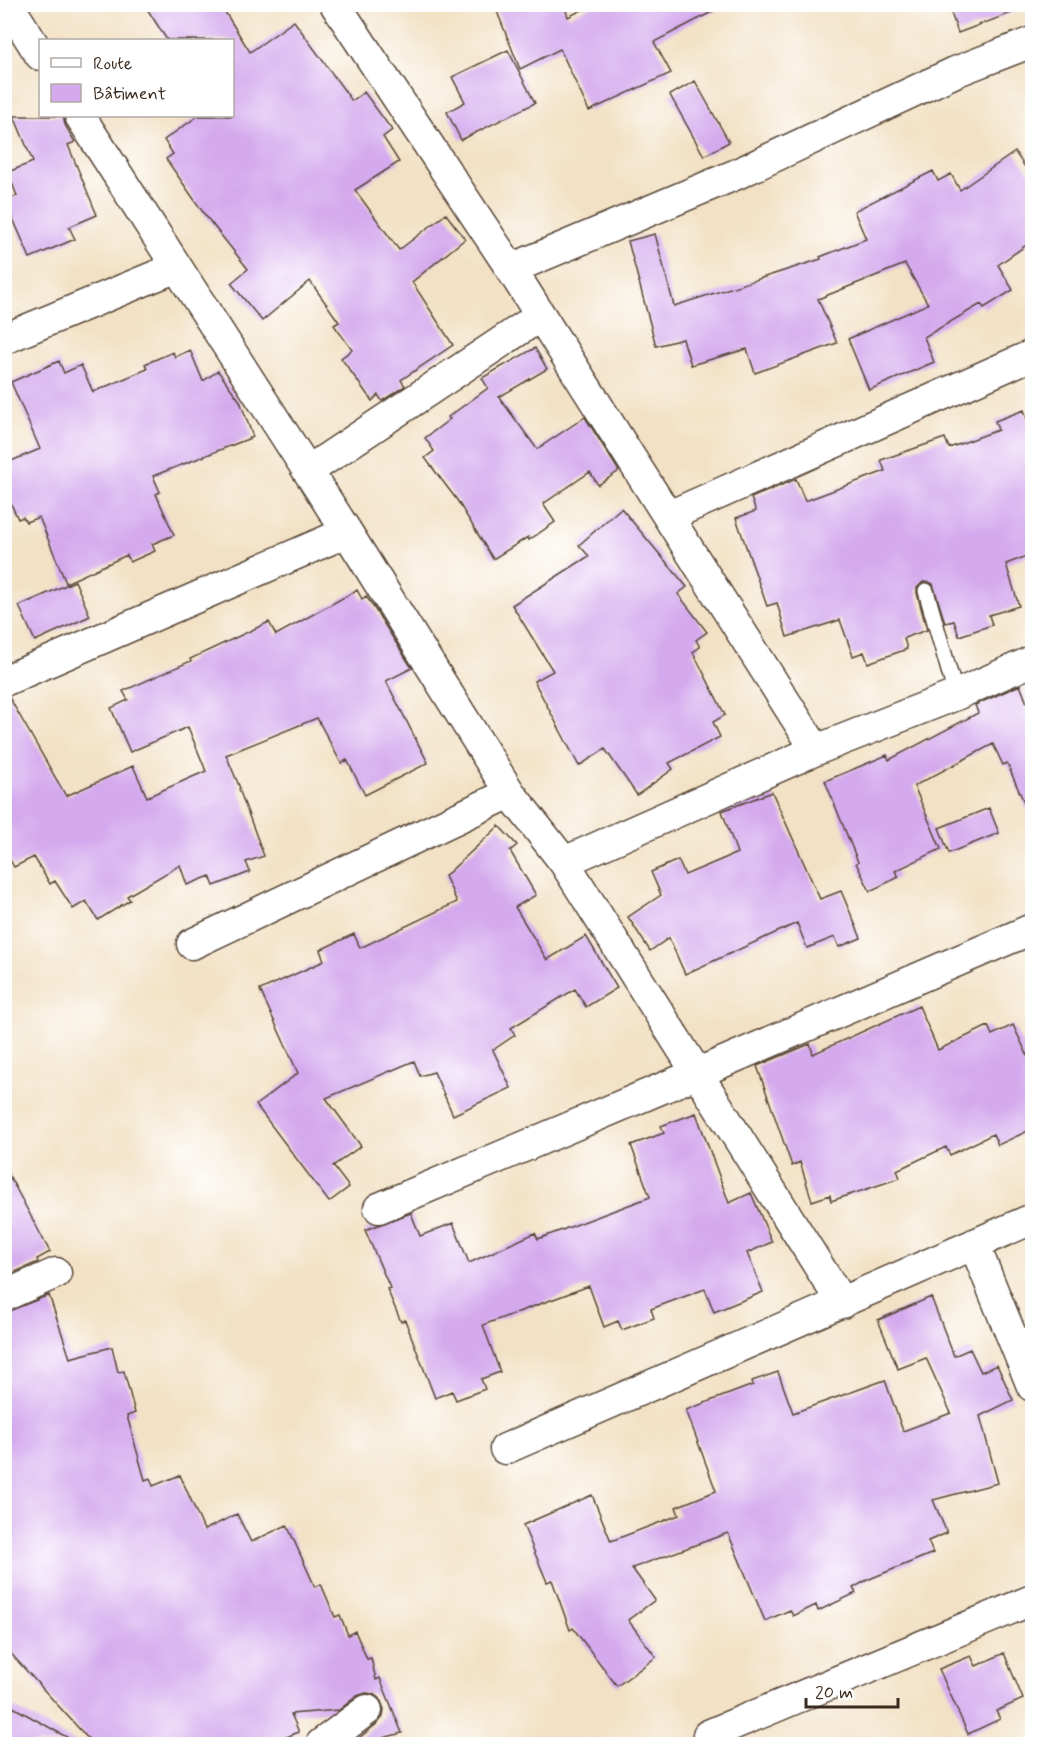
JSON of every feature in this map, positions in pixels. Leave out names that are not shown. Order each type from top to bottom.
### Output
[{"type":"street","points":[[8,4],[39,53]]},
{"type":"street","points":[[342,7],[669,516],[816,750]]},
{"type":"street","points":[[511,269],[737,174],[955,72],[1032,42]]},
{"type":"street","points":[[81,117],[347,532],[510,793],[564,862],[842,1303]]},
{"type":"street","points":[[4,339],[177,267]]},
{"type":"street","points":[[308,471],[540,316]]},
{"type":"street","points":[[669,516],[1032,355]]},
{"type":"street","points":[[4,681],[347,532]]},
{"type":"street","points":[[564,862],[816,750],[956,695],[1032,661]]},
{"type":"street","points":[[192,944],[510,793]]},
{"type":"street","points":[[379,1208],[1032,929]]},
{"type":"street","points":[[504,1449],[1032,1219]]},
{"type":"street","points":[[974,1244],[1032,1386]]},
{"type":"street","points":[[4,1296],[56,1273]]},
{"type":"street","points":[[708,1735],[1032,1600]]},
{"type":"street","points":[[321,1744],[367,1710]]},
{"type":"lane","points":[[926,591],[956,695]]},
{"type":"building","points":[[144,4],[220,4],[250,52],[294,21],[352,101],[364,92],[392,130],[383,137],[399,162],[355,190],[399,250],[446,214],[465,239],[412,282],[453,345],[401,380],[405,386],[382,401],[378,395],[372,401],[341,358],[352,350],[334,325],[339,322],[310,281],[262,321],[231,283],[248,269],[205,215],[166,159],[173,154],[164,140],[197,117],[234,117],[234,39],[166,39]]},
{"type":"building","points":[[494,4],[564,4],[568,17],[594,4],[727,4],[654,42],[671,73],[589,111],[560,49],[520,69]]},
{"type":"building","points":[[948,4],[1026,4],[1027,7],[958,33]]},
{"type":"building","points":[[508,50],[535,103],[461,140],[447,112],[465,102],[452,77]]},
{"type":"building","points":[[695,81],[729,142],[704,156],[670,95]]},
{"type":"building","points":[[14,116],[63,117],[65,125],[75,142],[68,145],[97,215],[69,227],[75,239],[30,258],[5,200],[17,196],[8,172],[33,162]]},
{"type":"building","points":[[1015,152],[1032,177],[1032,241],[998,265],[1013,290],[984,308],[981,304],[924,337],[934,362],[869,390],[848,339],[928,304],[905,264],[818,299],[837,343],[755,373],[747,349],[691,365],[683,339],[656,346],[628,241],[655,234],[674,306],[821,259],[820,257],[866,239],[854,211],[933,171],[938,181],[951,174],[960,190]]},
{"type":"building","points":[[535,348],[547,369],[499,397],[537,449],[585,417],[619,471],[598,485],[590,472],[543,504],[555,522],[529,540],[528,537],[493,559],[457,500],[425,458],[434,451],[425,438],[450,419],[448,417],[488,388],[482,378]]},
{"type":"building","points":[[190,350],[203,381],[218,371],[240,401],[253,437],[153,476],[160,492],[156,494],[174,535],[152,544],[155,551],[130,562],[127,555],[66,583],[39,517],[26,522],[23,517],[18,519],[4,489],[4,464],[40,449],[11,382],[59,361],[64,373],[81,365],[93,392],[147,369],[145,364],[173,352],[175,357]]},
{"type":"building","points":[[1024,410],[1027,419],[1032,417],[1032,554],[1006,564],[1019,606],[989,615],[992,625],[959,636],[954,621],[945,623],[933,584],[923,582],[917,588],[917,593],[927,630],[904,638],[907,649],[868,663],[864,652],[853,656],[840,620],[787,637],[777,603],[767,606],[736,518],[756,511],[751,498],[796,479],[805,501],[885,471],[881,460],[945,438],[949,448],[998,430],[995,421]]},
{"type":"building","points":[[621,508],[687,587],[678,594],[707,632],[696,640],[700,647],[693,652],[725,715],[713,722],[720,737],[669,763],[673,769],[637,795],[605,749],[579,766],[534,681],[553,671],[512,605],[589,556],[579,545]]},
{"type":"building","points":[[75,581],[90,616],[35,641],[19,606]]},
{"type":"building","points":[[357,590],[362,599],[366,596],[412,668],[386,681],[428,763],[365,795],[347,760],[341,763],[317,718],[226,755],[264,856],[246,862],[250,872],[214,886],[210,876],[187,885],[180,865],[127,896],[130,900],[98,920],[86,901],[73,909],[55,881],[50,884],[34,857],[14,867],[4,849],[4,698],[9,697],[66,796],[133,766],[147,797],[206,771],[188,727],[130,752],[111,708],[128,700],[123,691],[191,661],[190,659],[269,622],[276,635]]},
{"type":"building","points":[[1020,685],[1032,716],[1032,821],[1007,763],[1003,765],[993,744],[914,786],[941,849],[895,871],[899,877],[870,891],[856,863],[858,862],[825,781],[887,755],[889,760],[978,713],[975,705]]},
{"type":"building","points":[[772,792],[820,899],[841,891],[861,938],[839,947],[835,937],[807,948],[797,923],[685,974],[669,938],[650,951],[628,917],[661,895],[651,872],[678,860],[685,875],[737,853],[722,811]]},
{"type":"building","points":[[989,808],[999,833],[949,853],[939,828]]},
{"type":"building","points":[[499,826],[517,845],[510,851],[536,895],[515,907],[547,960],[586,936],[617,988],[586,1007],[575,989],[511,1028],[515,1035],[493,1050],[511,1088],[453,1115],[434,1072],[420,1076],[414,1061],[326,1098],[361,1146],[333,1166],[349,1187],[329,1202],[256,1105],[298,1073],[260,990],[324,961],[320,950],[354,934],[360,948],[457,902],[445,876]]},
{"type":"building","points":[[919,1006],[938,1050],[988,1026],[992,1035],[1013,1025],[1032,1065],[1032,1129],[998,1145],[993,1134],[950,1155],[946,1147],[897,1170],[900,1178],[831,1201],[830,1195],[812,1201],[800,1162],[792,1166],[757,1066],[810,1044],[813,1054]]},
{"type":"building","points":[[696,1113],[729,1203],[751,1193],[772,1242],[747,1253],[763,1292],[714,1312],[705,1289],[651,1309],[654,1318],[622,1330],[618,1321],[604,1327],[589,1286],[483,1325],[500,1372],[481,1379],[485,1389],[456,1400],[452,1391],[435,1398],[405,1320],[401,1322],[387,1289],[390,1288],[365,1230],[411,1213],[420,1236],[453,1223],[469,1263],[535,1233],[538,1239],[650,1197],[631,1145],[664,1133],[661,1126]]},
{"type":"building","points":[[4,1166],[50,1252],[37,1259],[38,1262],[4,1277]]},
{"type":"building","points":[[49,1295],[70,1358],[112,1347],[118,1372],[124,1371],[135,1413],[127,1416],[145,1480],[150,1478],[153,1486],[180,1475],[204,1530],[237,1514],[251,1542],[287,1525],[315,1587],[321,1584],[335,1617],[340,1615],[348,1635],[355,1631],[367,1659],[371,1658],[376,1680],[380,1678],[402,1733],[360,1744],[359,1738],[378,1723],[383,1717],[384,1709],[380,1699],[373,1694],[366,1693],[357,1696],[339,1710],[291,1714],[299,1732],[268,1744],[93,1744],[4,1646],[4,1313]]},
{"type":"building","points":[[931,1297],[954,1356],[970,1349],[981,1372],[997,1365],[1013,1400],[980,1416],[998,1483],[933,1500],[947,1533],[928,1541],[933,1553],[867,1580],[853,1588],[856,1593],[818,1611],[816,1605],[793,1616],[790,1610],[765,1621],[728,1533],[632,1568],[655,1600],[628,1620],[656,1657],[617,1686],[573,1628],[570,1630],[552,1580],[547,1582],[523,1525],[592,1495],[611,1541],[679,1515],[676,1507],[716,1491],[686,1410],[753,1385],[752,1381],[778,1372],[793,1413],[885,1380],[903,1431],[951,1413],[926,1358],[898,1369],[878,1320]]},
{"type":"building","points":[[1004,1653],[1023,1699],[996,1711],[1000,1719],[968,1734],[939,1669],[971,1656],[976,1666]]},
{"type":"building","points":[[4,1702],[79,1744],[4,1744]]}]
